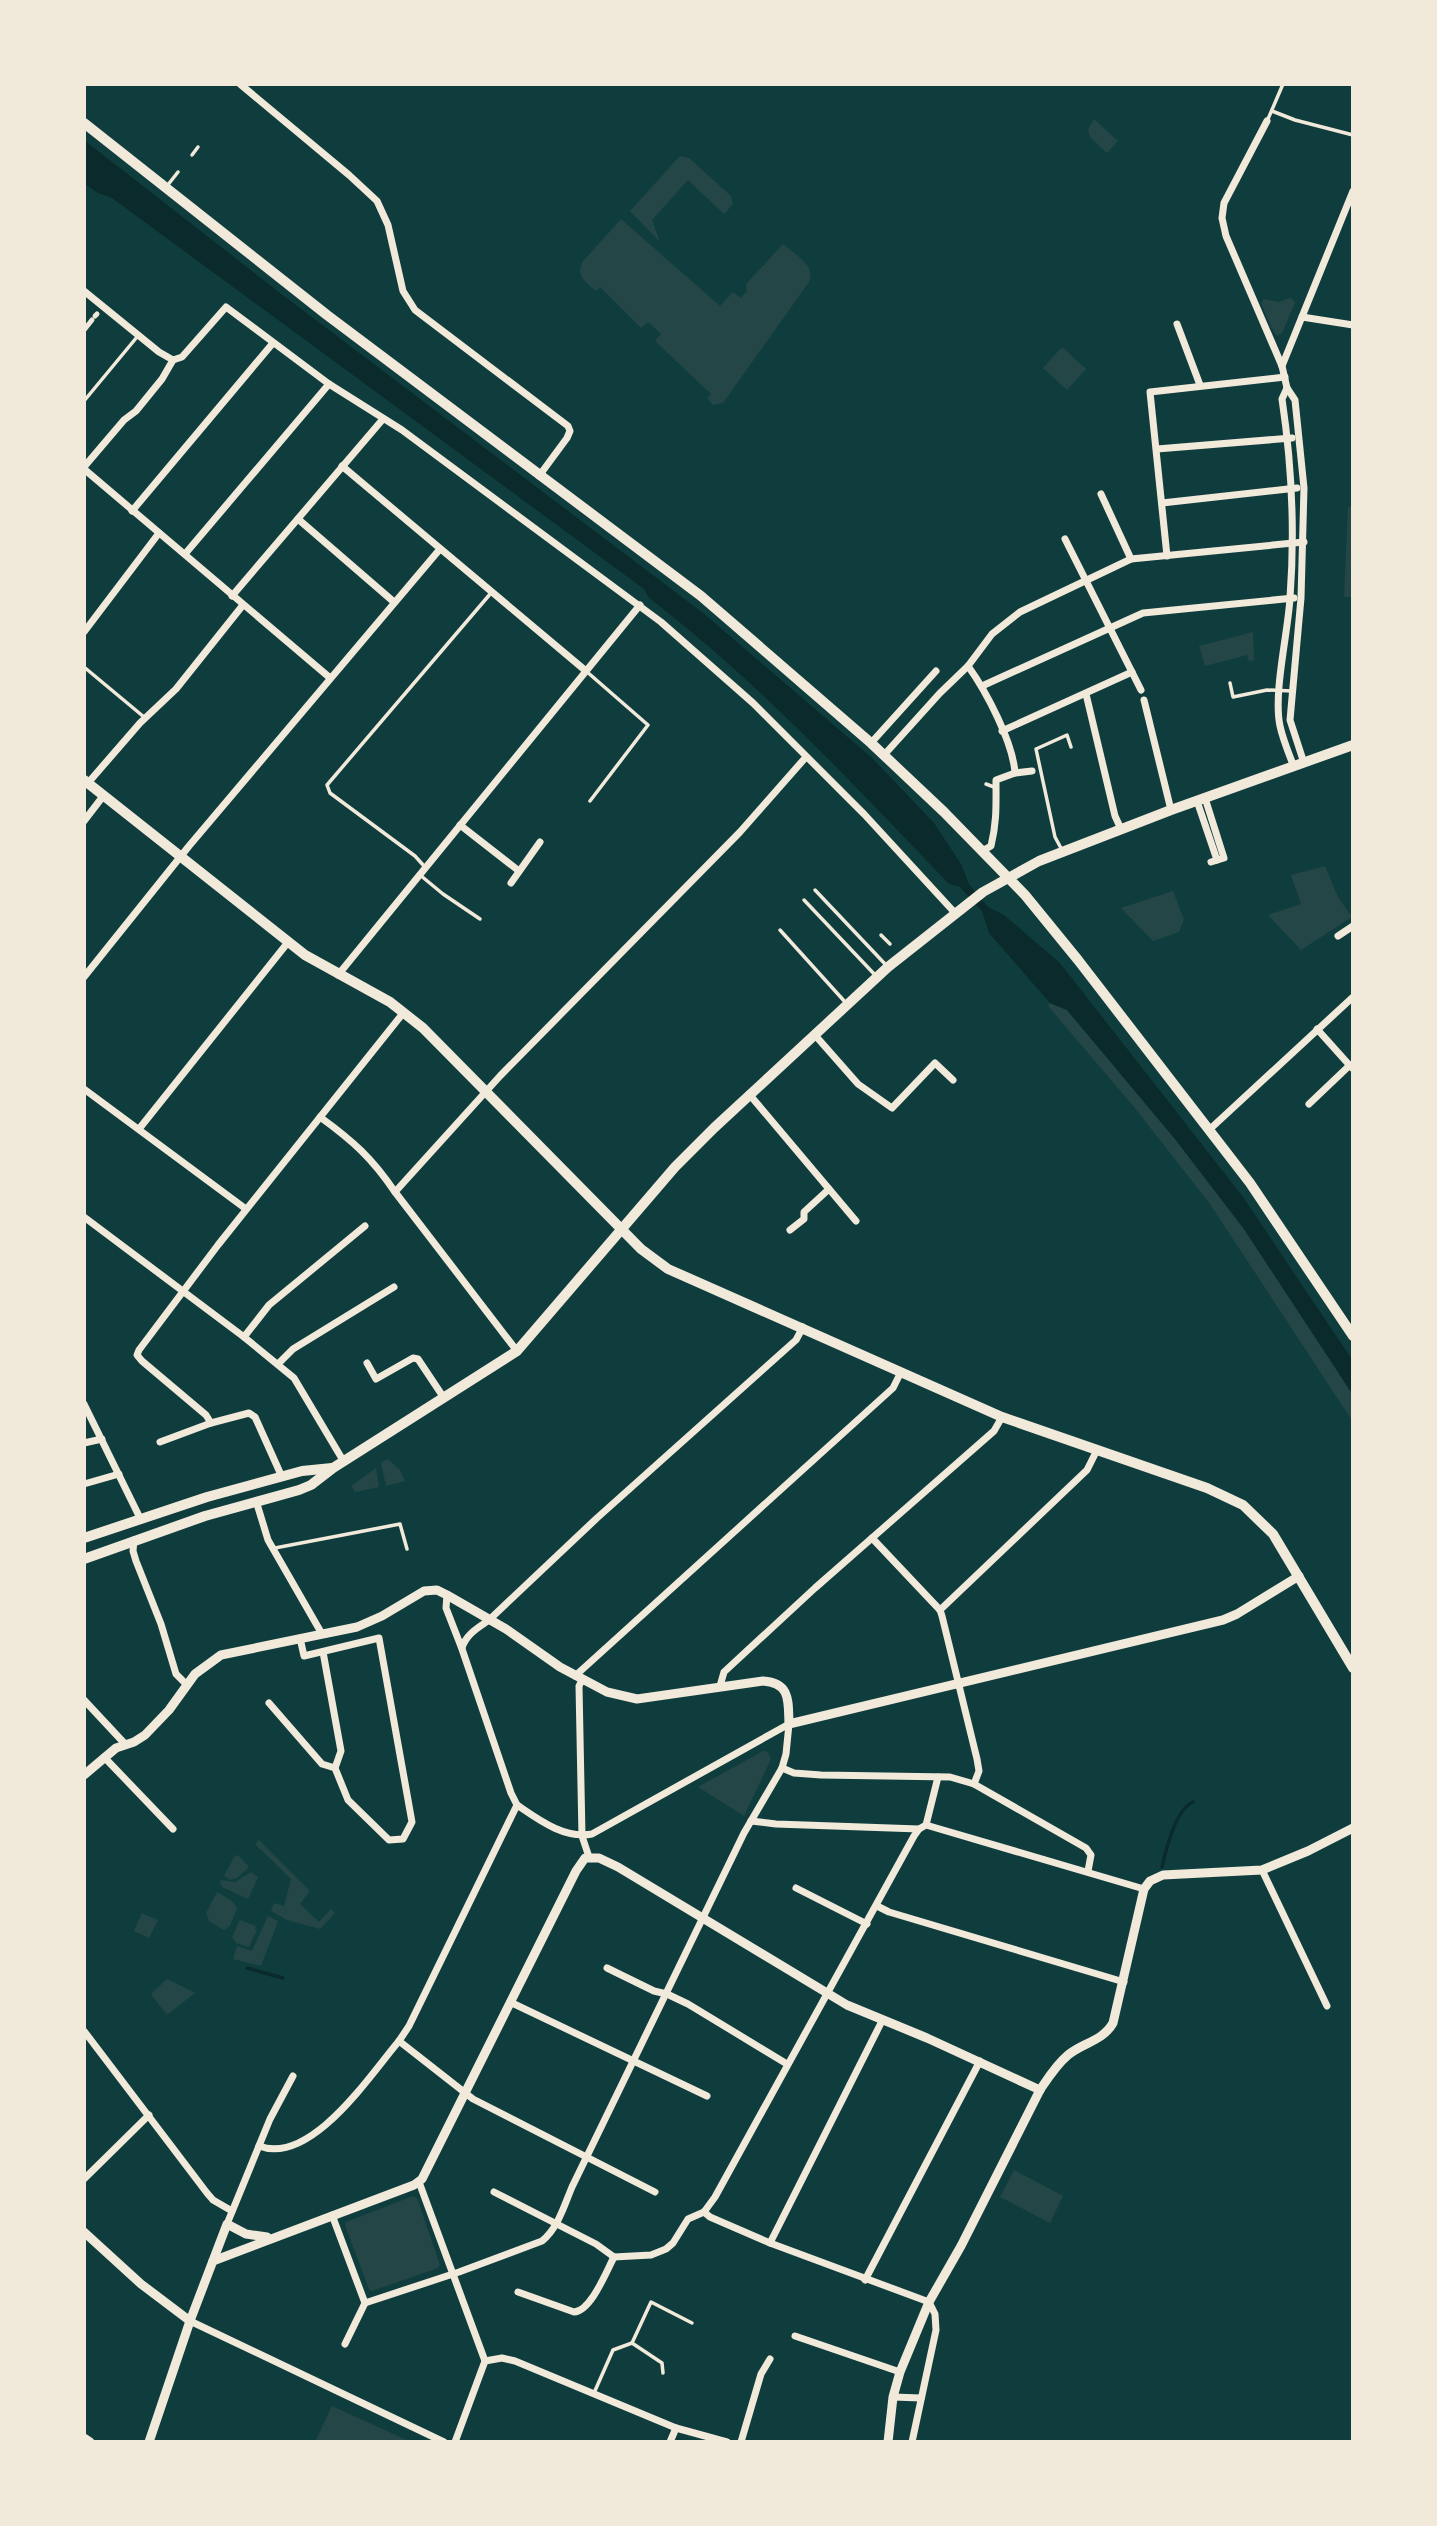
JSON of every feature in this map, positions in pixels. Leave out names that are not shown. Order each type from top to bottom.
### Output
[{"type":"main road","points":[[84,123],[539,476],[701,596],[872,743],[1008,877],[1078,960],[1250,1183],[1353,1336]]},
{"type":"main road","points":[[84,1559],[134,1539],[205,1516],[257,1504],[311,1485],[333,1468],[517,1351],[675,1167],[888,967],[983,892],[1008,877],[1063,852],[1353,745]]},
{"type":"main road","points":[[86,782],[305,955],[404,1012],[486,1091],[641,1250],[668,1269],[1002,1417],[1208,1488],[1243,1505],[1273,1534],[1353,1668]]},
{"type":"main road","points":[[84,1538],[207,1497],[302,1471],[333,1468]]},
{"type":"street","points":[[240,84],[349,174],[377,201],[388,225],[403,291],[415,310],[568,426],[570,431],[567,438],[539,476]]},
{"type":"street","points":[[1267,121],[1224,203],[1222,218],[1226,236],[1282,366],[1287,388],[1295,400],[1304,488],[1304,542],[1290,720],[1299,765]]},
{"type":"street","points":[[1282,366],[1353,191]]},
{"type":"street","points":[[84,290],[173,360]]},
{"type":"street","points":[[329,677],[84,468],[124,420],[136,411],[162,379],[173,360],[182,357],[226,307],[329,384],[383,419],[640,605],[753,703],[864,814],[955,914]]},
{"type":"street","points":[[84,330],[94,317]]},
{"type":"street","points":[[1302,317],[1353,325]]},
{"type":"street","points":[[1177,324],[1200,385]]},
{"type":"street","points":[[132,511],[273,343]]},
{"type":"street","points":[[1167,555],[1150,392],[1285,377]]},
{"type":"street","points":[[185,554],[329,384]]},
{"type":"street","points":[[1287,388],[1282,399],[1293,489],[1292,543],[1290,598],[1280,690],[1280,724],[1299,765]]},
{"type":"street","points":[[232,596],[383,419]]},
{"type":"street","points":[[1157,449],[1300,438]]},
{"type":"street","points":[[342,466],[586,671]]},
{"type":"street","points":[[1162,503],[1304,488]]},
{"type":"street","points":[[1101,495],[1131,559]]},
{"type":"street","points":[[298,519],[394,602]]},
{"type":"street","points":[[84,632],[159,533]]},
{"type":"street","points":[[1065,539],[1141,690]]},
{"type":"street","points":[[884,755],[968,666],[992,634],[1020,612],[1131,559],[1304,542]]},
{"type":"street","points":[[84,977],[180,856],[440,549]]},
{"type":"street","points":[[982,686],[1143,613],[1301,597]]},
{"type":"street","points":[[86,782],[176,688],[243,605]]},
{"type":"street","points":[[338,975],[424,866],[640,605]]},
{"type":"street","points":[[968,666],[982,686],[1002,731],[1015,773]]},
{"type":"street","points":[[872,743],[936,671]]},
{"type":"street","points":[[1002,731],[1132,672]]},
{"type":"street","points":[[1086,694],[1115,816],[1121,829]]},
{"type":"street","points":[[1144,701],[1171,810]]},
{"type":"street","points":[[395,1192],[486,1091],[740,832],[806,757]]},
{"type":"street","points":[[982,851],[991,846],[995,832],[998,808],[996,780],[1015,773],[1032,771]]},
{"type":"street","points":[[84,821],[104,795]]},
{"type":"street","points":[[1201,800],[1220,859]]},
{"type":"street","points":[[460,825],[519,871]]},
{"type":"street","points":[[511,883],[540,842]]},
{"type":"street","points":[[1338,936],[1353,926]]},
{"type":"street","points":[[139,1129],[289,941]]},
{"type":"street","points":[[1209,1130],[1353,997]]},
{"type":"street","points":[[211,1423],[206,1415],[137,1355],[246,1209],[404,1012]]},
{"type":"street","points":[[1309,1104],[1351,1067],[1317,1029]]},
{"type":"street","points":[[814,1034],[858,1084],[892,1108],[935,1063],[953,1080]]},
{"type":"street","points":[[84,1089],[246,1209]]},
{"type":"street","points":[[750,1094],[856,1221]]},
{"type":"street","points":[[320,1117],[366,1153],[517,1351]]},
{"type":"street","points":[[790,1230],[804,1219],[804,1212],[829,1189]]},
{"type":"street","points":[[84,1217],[278,1364],[300,1386],[344,1462]]},
{"type":"street","points":[[244,1337],[269,1305],[365,1226]]},
{"type":"street","points":[[278,1364],[293,1349],[394,1287]]},
{"type":"street","points":[[462,1649],[464,1641],[472,1631],[489,1620],[597,1518],[796,1340],[803,1327]]},
{"type":"street","points":[[367,1363],[376,1379],[413,1358],[418,1359],[444,1398]]},
{"type":"street","points":[[578,1678],[893,1388],[901,1372]]},
{"type":"street","points":[[84,1404],[140,1518]]},
{"type":"street","points":[[160,1442],[211,1423],[249,1413],[255,1417],[282,1477]]},
{"type":"street","points":[[720,1686],[724,1672],[994,1432],[1002,1417]]},
{"type":"street","points":[[84,1443],[102,1439]]},
{"type":"street","points":[[940,1610],[1087,1470],[1097,1450]]},
{"type":"street","points":[[84,1484],[119,1474]]},
{"type":"street","points":[[257,1504],[268,1539],[323,1634]]},
{"type":"street","points":[[872,1538],[940,1610],[979,1768],[974,1784]]},
{"type":"street","points":[[134,1539],[136,1561],[176,1674],[187,1685]]},
{"type":"street","points":[[447,1595],[446,1608],[517,1805],[563,1833],[582,1836],[603,1828],[789,1724],[1223,1620],[1299,1576]]},
{"type":"street","points":[[84,1775],[104,1757],[145,1735],[202,1668],[221,1655],[357,1627],[382,1616],[424,1591],[437,1590],[447,1595],[578,1678],[607,1692],[637,1699],[763,1681],[777,1683],[784,1688],[789,1724],[782,1768],[751,1821],[552,2232],[542,2241],[365,2303],[345,2344]]},
{"type":"street","points":[[300,1638],[304,1656],[379,1638],[412,1822],[403,1839],[389,1840],[348,1800],[335,1768],[341,1751],[323,1652]]},
{"type":"street","points":[[578,1678],[582,1836],[589,1857]]},
{"type":"street","points":[[84,1700],[125,1745]]},
{"type":"street","points":[[269,1703],[323,1764],[335,1768]]},
{"type":"street","points":[[104,1757],[173,1829]]},
{"type":"street","points":[[782,1768],[794,1773],[821,1775],[950,1777],[974,1784],[1086,1848],[1091,1855],[1088,1871]]},
{"type":"street","points":[[494,2192],[557,2222],[614,2257],[657,2254],[673,2243],[688,2220],[704,2212],[715,2197],[787,2064],[922,1827],[937,1777]]},
{"type":"street","points":[[259,2146],[276,2150],[320,2132],[399,2041],[409,2026],[517,1805]]},
{"type":"street","points":[[751,1821],[776,1824],[922,1827],[1144,1888]]},
{"type":"street","points":[[888,2442],[893,2397],[900,2372],[929,2302],[961,2246],[1040,2090],[1069,2054],[1109,2030],[1118,2008],[1144,1888],[1150,1881],[1163,1875],[1262,1870],[1353,1828]]},
{"type":"street","points":[[213,2261],[419,2182],[426,2174],[576,1871],[585,1858],[589,1857],[608,1861],[828,1994],[1040,2090]]},
{"type":"street","points":[[1262,1870],[1327,2006]]},
{"type":"street","points":[[796,1888],[867,1924]]},
{"type":"street","points":[[877,1906],[889,1912],[1124,1982]]},
{"type":"street","points":[[607,1968],[654,1992],[667,1994],[688,2004],[787,2064]]},
{"type":"street","points":[[510,2002],[707,2096]]},
{"type":"street","points":[[770,2244],[883,2021]]},
{"type":"street","points":[[84,2031],[207,2193],[213,2200],[232,2211]]},
{"type":"street","points":[[399,2041],[473,2099],[655,2192]]},
{"type":"street","points":[[865,2280],[979,2062]]},
{"type":"street","points":[[149,2442],[190,2321],[232,2211],[270,2119],[293,2076]]},
{"type":"street","points":[[84,2179],[149,2115]]},
{"type":"street","points":[[419,2182],[485,2361],[455,2442]]},
{"type":"street","points":[[704,2212],[770,2244],[929,2302],[935,2314],[936,2330],[912,2442]]},
{"type":"street","points":[[332,2215],[365,2303]]},
{"type":"street","points":[[227,2224],[246,2234],[259,2237],[281,2234]]},
{"type":"street","points":[[86,2239],[190,2321],[444,2442]]},
{"type":"street","points":[[518,2292],[580,2312],[588,2305],[614,2257]]},
{"type":"street","points":[[795,2336],[900,2372]]},
{"type":"street","points":[[485,2361],[506,2358],[676,2428],[727,2442]]},
{"type":"street","points":[[741,2442],[761,2374],[770,2359]]},
{"type":"street","points":[[893,2397],[921,2398]]},
{"type":"street","points":[[670,2442],[676,2428]]},
{"type":"street","points":[[84,2438],[90,2442]]},
{"type":"lane","points":[[1267,121],[1283,84]]},
{"type":"lane","points":[[1272,111],[1353,135]]},
{"type":"lane","points":[[192,155],[198,147]]},
{"type":"lane","points":[[165,188],[178,172]]},
{"type":"lane","points":[[84,401],[138,335]]},
{"type":"lane","points":[[424,866],[415,856],[330,793],[327,785],[491,593]]},
{"type":"lane","points":[[84,667],[145,718]]},
{"type":"lane","points":[[586,671],[648,725],[590,801]]},
{"type":"lane","points":[[1230,683],[1233,697],[1267,690],[1292,691]]},
{"type":"lane","points":[[1063,852],[1055,837],[1036,749],[1067,735],[1071,747]]},
{"type":"lane","points":[[986,784],[996,787]]},
{"type":"lane","points":[[419,873],[443,894],[480,919]]},
{"type":"lane","points":[[815,890],[888,967]]},
{"type":"lane","points":[[804,900],[877,978]]},
{"type":"lane","points":[[780,930],[847,1004]]},
{"type":"lane","points":[[881,935],[890,943]]},
{"type":"lane","points":[[273,1548],[400,1524],[407,1549]]},
{"type":"lane","points":[[594,2393],[613,2350],[632,2343],[651,2302],[692,2323]]},
{"type":"lane","points":[[632,2343],[662,2363],[663,2374]]},
{"type":"shaded area","points":[[1094,119],[1118,141],[1107,153],[1090,137],[1088,130]]},
{"type":"shaded area","points":[[84,140],[280,293],[703,613],[872,758],[934,823],[961,864],[969,884],[988,907],[1004,915],[1060,963],[1243,1197],[1353,1361],[1353,1395],[1244,1229],[1175,1139],[1067,1010],[1050,1003],[989,933],[982,911],[960,887],[949,884],[767,699],[690,630],[649,598],[644,589],[112,198],[98,193],[84,183]]},
{"type":"shaded area","points":[[680,156],[689,158],[731,196],[733,204],[724,214],[688,180],[652,220],[660,242],[630,211]]},
{"type":"shaded area","points":[[621,219],[720,306],[733,292],[741,298],[747,291],[746,284],[783,244],[807,265],[811,276],[809,282],[723,403],[713,405],[707,398],[711,394],[655,341],[661,334],[648,322],[641,328],[600,287],[596,291],[582,278],[580,271],[583,261]]},
{"type":"shaded area","points":[[1291,298],[1295,302],[1294,305],[1282,333],[1277,336],[1261,303],[1264,299],[1278,302]]},
{"type":"shaded area","points":[[1062,347],[1086,369],[1067,390],[1043,368]]},
{"type":"shaded area","points":[[1348,507],[1353,507],[1353,597],[1344,597]]},
{"type":"shaded area","points":[[1253,632],[1254,660],[1249,661],[1247,655],[1205,666],[1199,646]]},
{"type":"shaded area","points":[[1325,866],[1338,897],[1352,917],[1301,950],[1268,915],[1301,904],[1291,875]]},
{"type":"shaded area","points":[[1173,891],[1184,920],[1179,932],[1153,941],[1121,908]]},
{"type":"shaded area","points":[[1050,1003],[1067,1010],[1175,1139],[1244,1229],[1353,1395],[1353,1422],[1210,1204],[1134,1107],[1048,1006]]},
{"type":"shaded area","points":[[388,1459],[400,1470],[405,1481],[386,1486],[381,1463]]},
{"type":"shaded area","points":[[376,1468],[379,1487],[355,1492],[351,1486]]},
{"type":"shaded area","points":[[763,1751],[768,1752],[771,1759],[744,1816],[698,1787]]},
{"type":"shaded area","points":[[259,1840],[308,1889],[309,1892],[300,1904],[319,1922],[331,1909],[335,1913],[320,1929],[287,1920],[271,1911],[274,1903],[284,1906],[291,1879],[255,1844]]},
{"type":"shaded area","points":[[238,1855],[249,1867],[237,1878],[230,1880],[224,1876],[234,1857]]},
{"type":"shaded area","points":[[251,1872],[258,1877],[248,1899],[222,1887],[221,1880],[235,1882]]},
{"type":"shaded area","points":[[217,1892],[232,1901],[237,1908],[230,1926],[224,1930],[209,1921],[206,1913]]},
{"type":"shaded area","points":[[142,1913],[158,1920],[149,1938],[134,1931]]},
{"type":"shaded area","points":[[268,1916],[278,1921],[261,1966],[233,1959],[237,1946],[252,1951]]},
{"type":"shaded area","points":[[240,1920],[256,1926],[257,1930],[249,1947],[236,1943],[232,1937]]},
{"type":"shaded area","points":[[167,1979],[195,1993],[167,2015],[151,1994]]},
{"type":"shaded area","points":[[1014,2170],[1063,2196],[1050,2223],[1000,2197]]},
{"type":"shaded area","points":[[413,2196],[417,2198],[440,2265],[372,2291],[369,2289],[346,2222]]},
{"type":"shaded area","points":[[332,2406],[411,2442],[315,2442]]},
{"type":"waterway","points":[[1162,1867],[1177,1821],[1193,1802]]},
{"type":"waterway","points":[[247,1968],[283,1978]]}]
